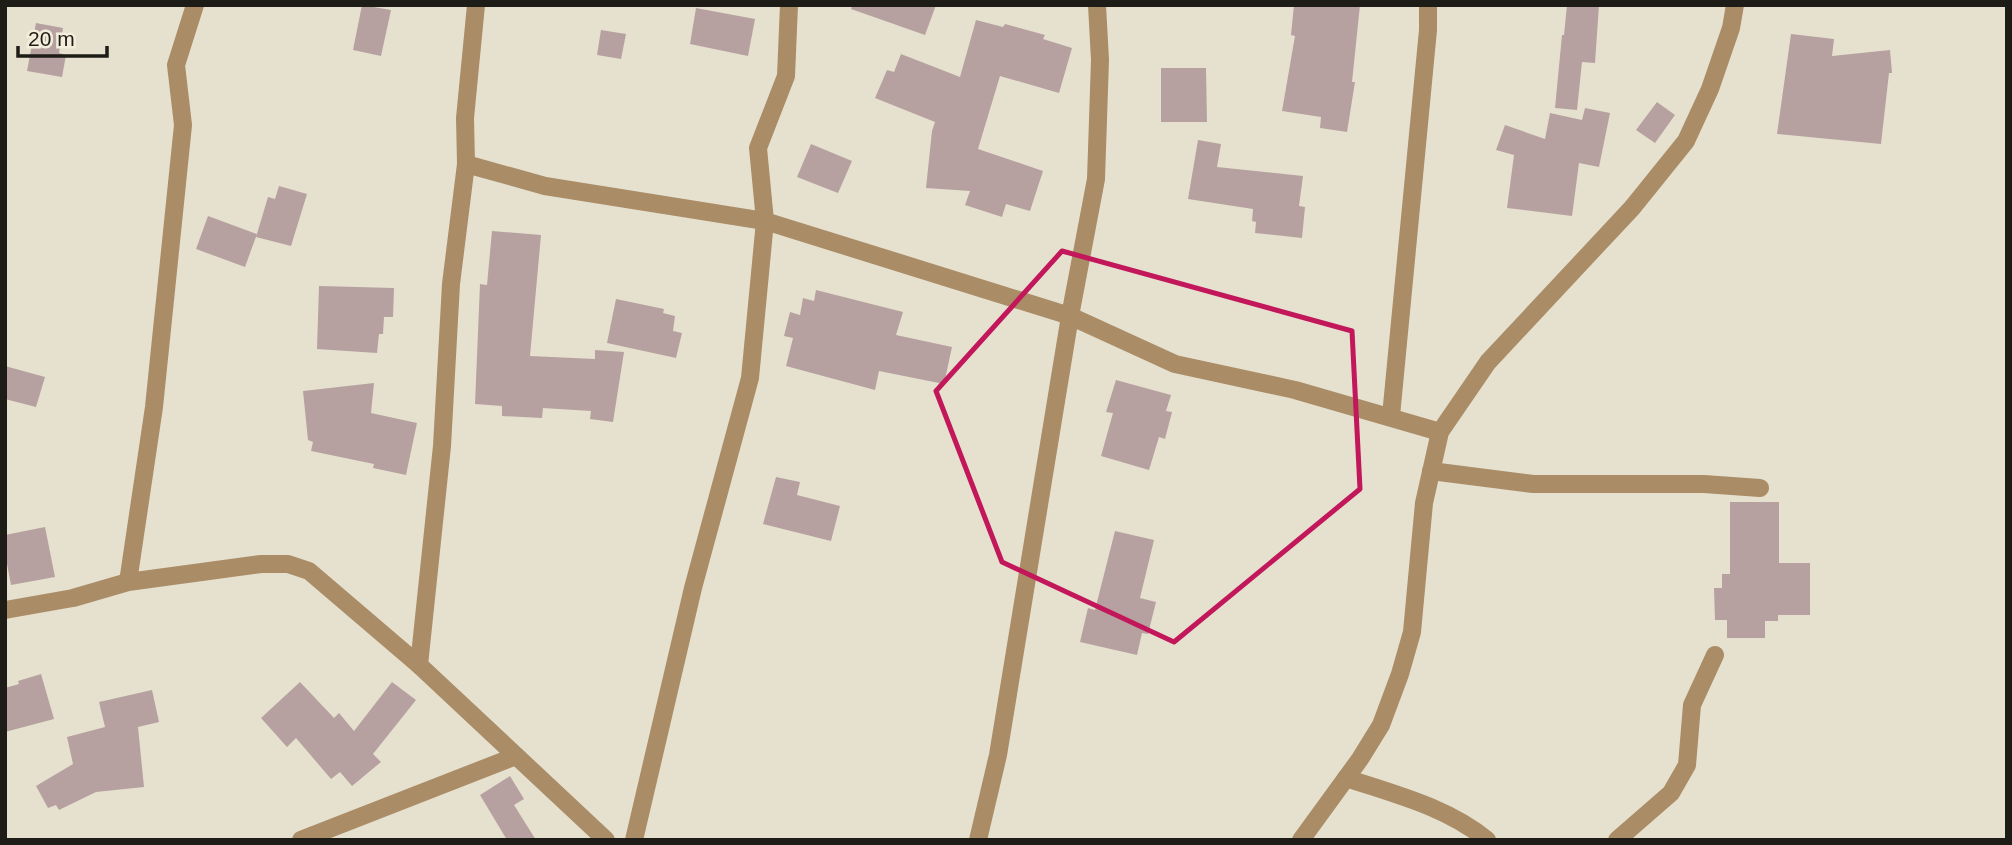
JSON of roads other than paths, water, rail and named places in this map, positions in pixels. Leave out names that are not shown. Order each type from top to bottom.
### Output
[{"type":"street","points":[[128,582],[155,407],[183,125],[176,65],[195,5]]},
{"type":"street","points":[[418,665],[442,446],[451,284],[466,164],[465,118],[476,5]]},
{"type":"street","points":[[634,840],[693,588],[750,377],[765,221],[758,148],[786,76],[789,5]]},
{"type":"street","points":[[978,840],[998,755],[1070,316],[1096,179],[1100,60],[1097,5]]},
{"type":"street","points":[[1391,416],[1428,30],[1428,5]]},
{"type":"street","points":[[1301,840],[1381,724],[1400,674],[1412,632],[1424,503],[1440,432],[1488,362],[1632,208],[1686,141],[1710,89],[1731,28],[1735,5]]},
{"type":"street","points":[[466,164],[545,186],[765,221],[1070,316],[1175,364],[1295,390],[1440,432]]},
{"type":"street","points":[[1431,471],[1532,484],[1704,484],[1760,488]]},
{"type":"street","points":[[5,610],[73,598],[128,582],[261,564],[288,564],[309,571],[418,665],[606,840]]},
{"type":"street","points":[[1617,840],[1671,793],[1687,765],[1692,705],[1715,655]]},
{"type":"street","points":[[301,840],[516,756]]},
{"type":"street","points":[[1346,778],[1427,806],[1470,826],[1487,840]]}]
